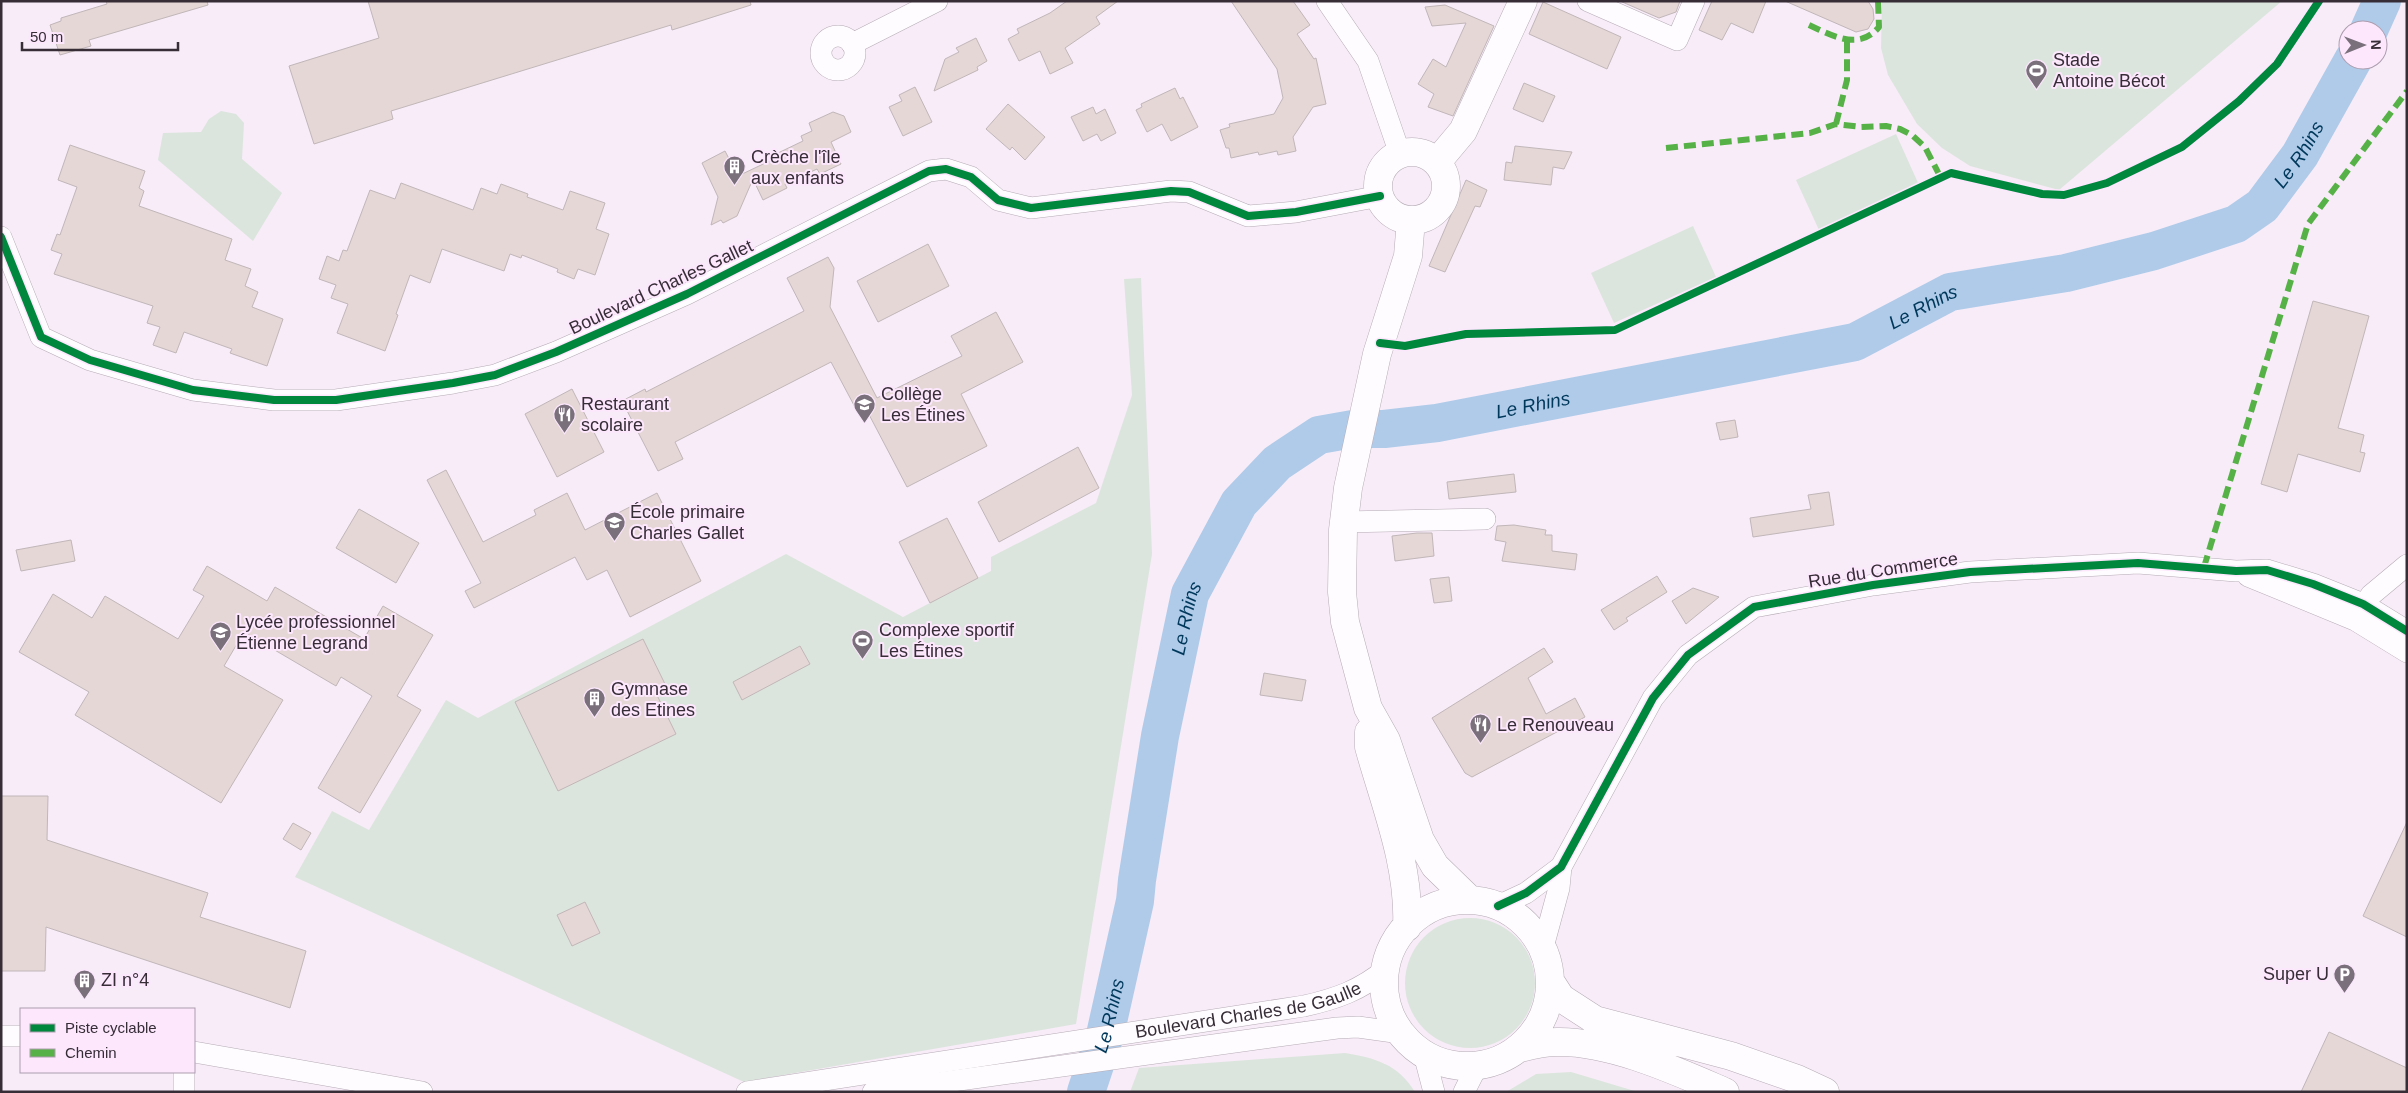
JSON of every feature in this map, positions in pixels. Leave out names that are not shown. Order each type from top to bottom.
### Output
[{"type":"main road","points":[[1437,162],[1463,131],[1523,1]]},
{"type":"main road","points":[[1420,153],[1437,162],[1446,180],[1443,200],[1430,215],[1411,220],[1391,213],[1384,205],[1378,186],[1384,166],[1400,154],[1420,153]]},
{"type":"main road","points":[[1407,927],[1407,897],[1401,860],[1369,746],[1368,708],[1345,622],[1342,569],[1348,488],[1377,354],[1408,256],[1411,220]]},
{"type":"main road","points":[[1368,708],[1386,740],[1420,840],[1435,866],[1470,900]]},
{"type":"main road","points":[[1470,900],[1498,906],[1524,922],[1542,947],[1548,964],[1550,981],[1547,1006],[1537,1029],[1520,1048],[1500,1060],[1477,1066],[1459,1066],[1441,1062],[1424,1054],[1401,1033],[1387,1002],[1386,969],[1393,946],[1407,927],[1420,915],[1435,906],[1452,901],[1470,900]]},
{"type":"main road","points":[[1550,981],[1561,998],[1595,1020],[1731,1056],[1797,1079],[1825,1092]]},
{"type":"main road","points":[[1520,1048],[1558,1042],[1589,1044],[1668,1067],[1725,1092]]},
{"type":"street","points":[[852,44],[937,1]]},
{"type":"street","points":[[1327,1],[1368,61],[1400,154]]},
{"type":"street","points":[[1588,1],[1676,40],[1694,1]]},
{"type":"street","name":"Boulevard Charles Gallet","points":[[1,237],[42,337],[90,360],[193,390],[274,400],[336,400],[390,394],[495,375],[556,352],[687,294],[930,171],[946,169],[970,177],[998,200],[1031,208],[1171,191],[1189,192],[1248,216],[1296,212],[1380,196]]},
{"type":"street","points":[[1344,522],[1485,519]]},
{"type":"street","name":"Rue du Commerce","points":[[1542,947],[1559,888],[1561,867],[1653,698],[1688,655],[1754,607],[1873,585],[1970,572],[2138,563],[2236,571],[2359,612],[2401,629],[2407,652]]},
{"type":"street","points":[[2359,612],[2383,583],[2407,565]]},
{"type":"street","name":"Rue du Commerce","points":[[1498,906],[1526,893],[1561,867]]},
{"type":"street","name":"Boulevard Charles de Gaulle","points":[[746,1092],[1304,1006],[1337,998],[1371,981],[1386,969]]},
{"type":"street","name":"Boulevard Charles de Gaulle","points":[[873,1092],[1338,1028],[1374,1028],[1401,1033]]},
{"type":"street","points":[[1,1036],[20,1036]]},
{"type":"street","points":[[195,1052],[422,1092]]},
{"type":"street","points":[[1424,1054],[1434,1092]]},
{"type":"street","points":[[1464,1092],[1477,1066]]},
{"type":"street","points":[[184,1073],[184,1092]]},
{"type":"shaded area","name":"Stade Antoine Bécot","points":[[1882,1],[2282,1],[2059,190],[1970,166],[1942,148],[1917,124],[1888,75],[1881,48]]},
{"type":"shaded area","points":[[221,111],[236,114],[244,123],[242,159],[282,193],[253,241],[158,160],[163,133],[201,132],[209,119]]},
{"type":"shaded area","points":[[1896,134],[1919,185],[1819,230],[1796,180]]},
{"type":"shaded area","points":[[1693,226],[1716,277],[1614,323],[1591,273]]},
{"type":"shaded area","name":"Complexe sportif Les Étines","points":[[1141,278],[1152,554],[1076,1024],[744,1082],[295,877],[332,811],[369,830],[446,700],[478,718],[786,554],[903,617],[991,571],[991,557],[1096,503],[1132,395],[1124,279]]},
{"type":"shaded area","points":[[1470,918],[1483,919],[1495,923],[1516,937],[1530,958],[1534,970],[1534,996],[1530,1008],[1516,1029],[1495,1043],[1483,1047],[1470,1048],[1457,1047],[1445,1043],[1424,1029],[1410,1008],[1406,996],[1405,983],[1406,970],[1410,958],[1424,937],[1445,923],[1457,919]]},
{"type":"shaded area","points":[[1345,1053],[1366,1057],[1385,1064],[1401,1075],[1415,1092],[1130,1092],[1139,1068]]},
{"type":"shaded area","points":[[1571,1072],[1638,1092],[1506,1092],[1536,1074]]},
{"type":"building","points":[[106,1],[207,1],[208,5],[89,40],[91,46],[60,55],[50,25],[61,21],[61,18],[107,4]]},
{"type":"building","points":[[368,1],[750,1],[751,5],[672,30],[671,25],[391,111],[393,119],[314,144],[289,66],[379,38]]},
{"type":"building","points":[[1067,1],[1118,1],[1096,17],[1100,24],[1065,48],[1073,63],[1050,74],[1040,51],[1019,61],[1008,39],[1019,33],[1017,29],[1050,13]]},
{"type":"building","points":[[1231,1],[1293,1],[1310,25],[1297,34],[1314,59],[1316,58],[1326,104],[1313,107],[1293,137],[1296,151],[1278,155],[1277,151],[1259,155],[1258,152],[1231,158],[1229,148],[1226,148],[1220,130],[1230,127],[1229,124],[1274,114],[1283,98],[1277,69]]},
{"type":"building","points":[[1620,1],[1680,1],[1676,12],[1659,18]]},
{"type":"building","points":[[1712,1],[1766,1],[1753,33],[1731,23],[1722,40],[1699,30]]},
{"type":"building","points":[[1785,1],[1868,1],[1873,9],[1874,19],[1868,29],[1856,32]]},
{"type":"building","points":[[1543,2],[1621,37],[1607,69],[1529,34]]},
{"type":"building","points":[[1445,5],[1494,26],[1453,116],[1428,107],[1434,94],[1418,84],[1433,59],[1446,67],[1466,23],[1432,26],[1425,7]]},
{"type":"building","points":[[976,38],[987,61],[977,67],[978,70],[934,91],[945,59],[959,52],[956,48]]},
{"type":"building","points":[[1524,83],[1555,96],[1543,122],[1513,109]]},
{"type":"building","points":[[915,87],[932,122],[903,136],[889,107],[902,101],[899,95]]},
{"type":"building","points":[[1175,88],[1180,99],[1183,97],[1198,127],[1171,141],[1162,124],[1147,132],[1136,110],[1142,107],[1141,104]]},
{"type":"building","points":[[1008,104],[1045,137],[1025,160],[1012,147],[1010,150],[986,129]]},
{"type":"building","points":[[1093,107],[1096,114],[1105,109],[1116,133],[1101,141],[1097,134],[1083,141],[1071,117]]},
{"type":"building","points":[[833,112],[844,116],[851,132],[831,142],[841,164],[820,174],[817,169],[785,184],[787,188],[763,200],[753,179],[737,216],[723,223],[721,220],[711,225],[718,197],[702,163],[725,151],[738,176],[780,156],[778,153],[803,141],[801,136],[812,131],[809,123]]},
{"type":"building","points":[[70,145],[145,171],[139,188],[144,191],[139,206],[232,239],[225,260],[251,269],[245,286],[258,292],[252,307],[283,319],[267,366],[230,353],[232,349],[184,332],[176,353],[153,345],[160,327],[147,323],[153,306],[54,274],[62,254],[51,250],[57,234],[60,235],[77,187],[58,180]]},
{"type":"building","points":[[1515,146],[1572,152],[1564,169],[1553,167],[1551,185],[1504,180],[1506,162],[1512,163]]},
{"type":"building","points":[[1466,180],[1487,190],[1480,207],[1475,206],[1445,272],[1429,266]]},
{"type":"building","points":[[401,183],[473,210],[481,188],[497,194],[501,184],[528,194],[527,197],[563,210],[570,191],[605,203],[596,229],[609,234],[595,275],[578,269],[574,279],[557,272],[558,269],[522,255],[521,258],[510,254],[504,271],[442,249],[430,283],[410,275],[385,351],[337,333],[348,304],[331,298],[336,285],[319,279],[327,256],[339,261],[343,250],[347,251],[370,190],[395,199]]},
{"type":"building","points":[[928,244],[949,286],[878,322],[857,281]]},
{"type":"building","points":[[828,257],[834,268],[830,307],[877,398],[962,356],[951,336],[996,312],[1023,362],[961,394],[987,446],[907,487],[864,405],[856,409],[831,362],[675,442],[683,459],[658,471],[622,401],[645,389],[646,392],[804,311],[787,278]]},
{"type":"building","points":[[2313,301],[2369,316],[2338,428],[2364,435],[2360,452],[2365,453],[2360,472],[2298,454],[2287,492],[2261,484]]},
{"type":"building","name":"Restaurant scolaire","points":[[572,389],[604,452],[557,477],[525,414]]},
{"type":"building","points":[[1735,420],[1738,437],[1720,440],[1716,423]]},
{"type":"building","points":[[1078,447],[1099,488],[999,542],[978,502]]},
{"type":"building","points":[[446,470],[483,542],[536,515],[534,510],[567,493],[585,530],[657,493],[701,581],[630,617],[607,570],[587,580],[575,557],[474,608],[465,591],[481,583],[427,480]]},
{"type":"building","points":[[1514,474],[1516,492],[1449,499],[1447,482]]},
{"type":"building","points":[[1829,492],[1834,525],[1753,537],[1750,518],[1811,509],[1808,495]]},
{"type":"building","points":[[359,509],[419,543],[396,583],[336,548]]},
{"type":"building","points":[[947,518],[978,578],[930,603],[899,542]]},
{"type":"building","points":[[1514,525],[1546,530],[1545,535],[1552,535],[1552,551],[1577,554],[1575,570],[1502,561],[1506,542],[1495,540],[1497,526]]},
{"type":"building","points":[[1432,533],[1434,556],[1395,561],[1392,536]]},
{"type":"building","points":[[71,540],[75,561],[21,571],[16,550]]},
{"type":"building","points":[[207,566],[267,601],[275,587],[364,639],[383,606],[433,635],[397,696],[421,710],[360,813],[318,788],[372,696],[341,677],[336,686],[244,632],[224,666],[283,700],[221,803],[75,715],[89,692],[19,652],[53,594],[92,618],[105,596],[178,639],[204,596],[193,590]]},
{"type":"building","points":[[1657,576],[1667,592],[1626,618],[1628,621],[1614,630],[1601,610]]},
{"type":"building","points":[[1449,577],[1452,601],[1434,603],[1430,579]]},
{"type":"building","points":[[1693,588],[1719,597],[1686,624],[1672,601]]},
{"type":"building","name":"Gymnase des Etines","points":[[643,639],[665,684],[654,689],[676,734],[558,791],[515,702]]},
{"type":"building","points":[[800,646],[810,664],[742,700],[733,682]]},
{"type":"building","points":[[1544,648],[1553,662],[1528,678],[1546,714],[1575,698],[1585,717],[1472,777],[1465,773],[1432,718]]},
{"type":"building","points":[[1264,673],[1306,680],[1302,701],[1260,695]]},
{"type":"building","points":[[1,796],[48,796],[47,840],[208,893],[200,917],[306,951],[290,1008],[46,927],[45,971],[1,971]]},
{"type":"building","points":[[2407,822],[2407,937],[2363,916]]},
{"type":"building","points":[[293,823],[311,833],[301,850],[283,839]]},
{"type":"building","points":[[585,902],[600,933],[572,946],[557,915]]},
{"type":"building","points":[[2329,1032],[2407,1068],[2407,1092],[2301,1092]]},
{"type":"waterway","name":"Le Rhins","points":[[2373,20],[2382,1]]},
{"type":"waterway","name":"Le Rhins","points":[[1086,1092],[1105,1035],[1135,901],[1160,736],[1190,594],[1239,503],[1277,463],[1319,435],[1353,429],[1384,429],[1437,423],[1855,342],[1950,292],[2066,273],[2154,251],[2236,224],[2262,206],[2300,155],[2347,70]]},
{"type":"marked path","points":[[1809,25],[1836,37],[1854,40],[1863,38],[1879,27],[1878,1]]},
{"type":"marked path","points":[[1836,124],[1847,80],[1847,39]]},
{"type":"marked path","points":[[2204,567],[2308,224],[2407,91]]},
{"type":"marked path","points":[[1666,148],[1810,133],[1836,124],[1861,127],[1886,126],[1900,129],[1912,135],[1925,147],[1941,178]]},
{"type":"cycle path","points":[[1380,343],[1405,346],[1466,334],[1615,330],[1951,173],[2042,194],[2064,195],[2107,183],[2182,147],[2239,101],[2277,64],[2319,1]]},
{"type":"cycle path","points":[[1,237],[41,337],[90,360],[193,390],[274,400],[336,400],[495,375],[556,352],[687,294],[929,171],[946,169],[971,177],[998,200],[1031,208],[1171,191],[1189,192],[1248,216],[1296,212],[1380,196]]},
{"type":"cycle path","points":[[1498,906],[1526,893],[1561,867],[1653,698],[1688,655],[1754,607],[1873,585],[1970,572],[2138,563],[2236,571],[2267,570],[2313,584],[2363,604],[2407,631]]},
{"type":"place","name":"Stade Antoine Bécot","points":[[2037,89]]},
{"type":"place","name":"Crèche l'île aux enfants","points":[[735,186]]},
{"type":"place","name":"Collège Les Étines","points":[[865,423]]},
{"type":"place","name":"Restaurant scolaire","points":[[565,433]]},
{"type":"place","name":"École primaire Charles Gallet","points":[[614,541]]},
{"type":"place","name":"Lycée professionnel Étienne Legrand","points":[[220,651]]},
{"type":"place","name":"Complexe sportif Les Étines","points":[[863,659]]},
{"type":"place","name":"Gymnase des Etines","points":[[595,718]]},
{"type":"place","name":"Le Renouveau","points":[[1481,744]]},
{"type":"place","name":"Super U","points":[[2345,993]]},
{"type":"place","name":"ZI n°4","points":[[85,999]]}]
